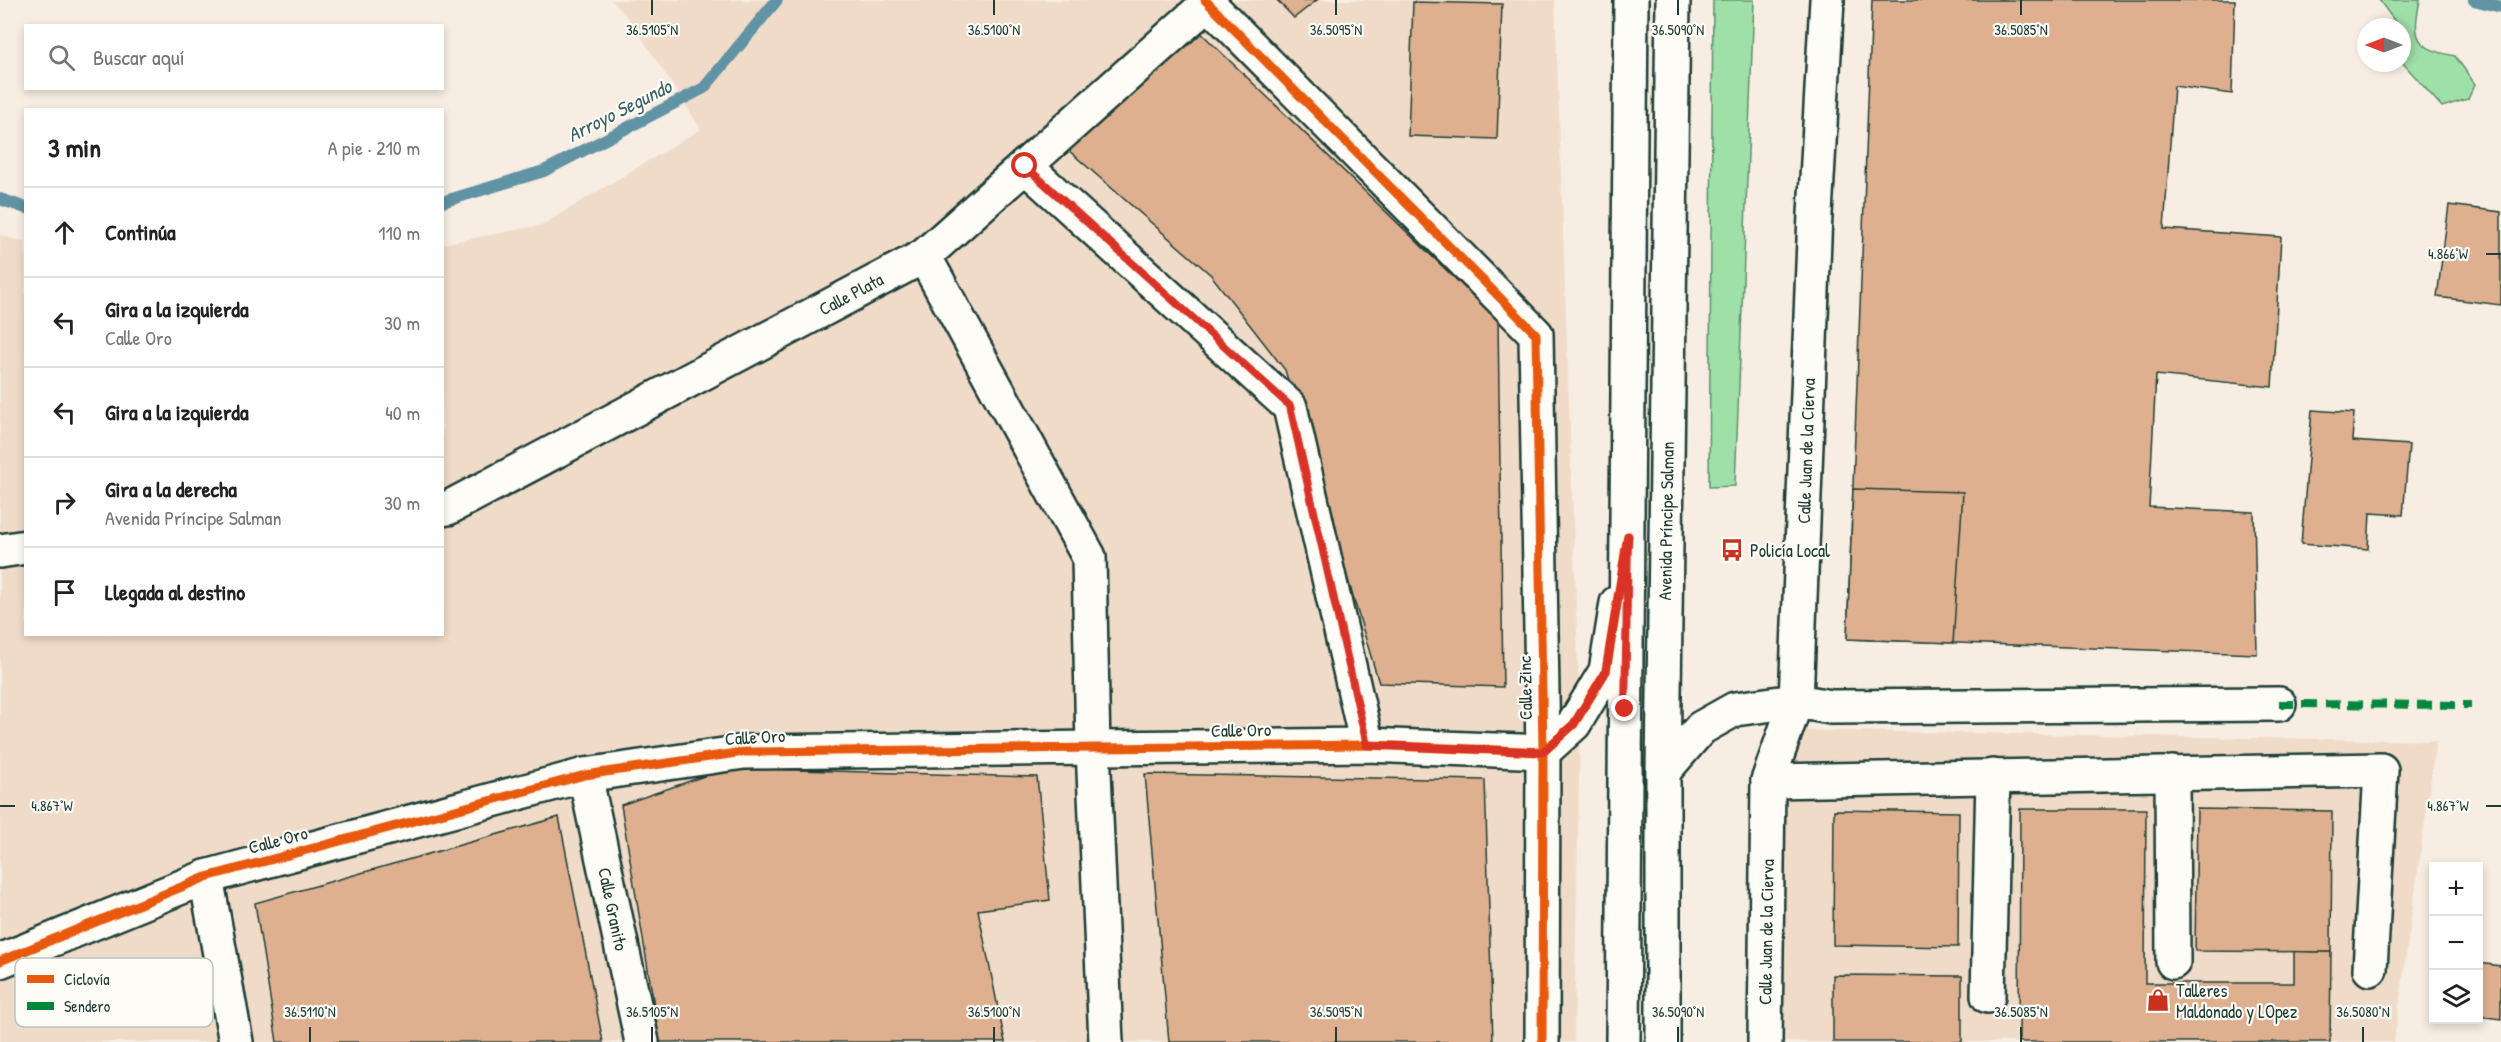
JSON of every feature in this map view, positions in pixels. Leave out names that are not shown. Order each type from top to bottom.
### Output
[{"type":"street","points":[[1623,1042],[1631,0]]},
{"type":"street","name":"Avenida Príncipe Salman","points":[[1663,1042],[1663,772],[1673,0]]},
{"type":"street","name":"Calle Juan de la Cierva","points":[[1765,1042],[1768,781],[1796,700],[1815,214],[1827,0]]},
{"type":"street","name":"Calle Plata","points":[[444,509],[924,256],[1206,2]]},
{"type":"street","name":"Calle Zinc","points":[[1206,2],[1536,334],[1543,752],[1542,1042]]},
{"type":"street","points":[[1025,166],[1290,406],[1367,745]]},
{"type":"street","points":[[924,256],[1089,557],[1092,749],[1106,1042]]},
{"type":"street","points":[[1543,752],[1574,724],[1606,671],[1628,536]]},
{"type":"street","points":[[0,551],[24,547]]},
{"type":"street","points":[[1663,772],[1701,728],[1735,709],[1796,700],[1831,707],[2279,704]]},
{"type":"street","name":"Calle Oro","points":[[0,961],[206,877],[585,775],[744,752],[1367,745],[1543,752]]},
{"type":"street","points":[[1768,781],[2381,770],[2370,969]]},
{"type":"street","points":[[2172,773],[2173,962]]},
{"type":"street","name":"Calle Granito","points":[[585,775],[642,1042]]},
{"type":"street","points":[[1988,996],[1993,776]]},
{"type":"street","points":[[206,877],[236,1042]]},
{"type":"shaded area","points":[[612,0],[1555,0],[1580,722],[1574,1042],[0,1042],[0,235],[24,242],[24,636],[444,636],[444,244],[542,225],[701,129],[633,24]]},
{"type":"shaded area","points":[[1781,730],[2436,741],[2394,1042],[1781,1042]]},
{"type":"green space","points":[[1713,0],[1754,0],[1735,486],[1709,487]]},
{"type":"green space","points":[[2379,0],[2420,0],[2416,24],[2419,40],[2432,49],[2455,56],[2475,84],[2468,99],[2442,107],[2411,72],[2411,18],[2392,18]]},
{"type":"building","points":[[1277,0],[1317,0],[1294,18]]},
{"type":"building","points":[[1872,0],[2235,0],[2232,94],[2174,86],[2164,229],[2281,237],[2272,387],[2156,375],[2149,507],[2254,512],[2257,654],[1847,639]]},
{"type":"building","points":[[1413,2],[1502,4],[1497,139],[1408,136]]},
{"type":"building","points":[[1199,31],[1498,320],[1503,687],[1379,683],[1285,370],[1211,275],[1067,149]]},
{"type":"building","points":[[2449,205],[2501,212],[2501,305],[2437,297]]},
{"type":"building","points":[[2312,410],[2354,413],[2352,441],[2409,445],[2403,515],[2370,513],[2368,549],[2301,544]]},
{"type":"building","points":[[1853,489],[1963,492],[1953,643],[1847,639]]},
{"type":"building","points":[[727,768],[1037,777],[1050,900],[978,910],[1005,1042],[660,1042],[621,805]]},
{"type":"building","points":[[1145,774],[1485,780],[1493,1042],[1169,1042]]},
{"type":"building","points":[[2020,809],[2146,809],[2145,983],[2294,983],[2294,951],[2331,952],[2330,1042],[2019,1042]]},
{"type":"building","points":[[2197,809],[2332,811],[2331,952],[2195,951]]},
{"type":"building","points":[[1834,810],[1959,812],[1958,947],[1833,945]]},
{"type":"building","points":[[559,817],[603,1042],[277,1042],[255,903]]},
{"type":"building","points":[[2483,964],[2501,966],[2501,1019],[2483,1017]]},
{"type":"building","points":[[1833,975],[1962,976],[1962,1042],[1833,1042]]},
{"type":"waterway","name":"Arroyo Segundo","points":[[444,201],[544,171],[704,88],[777,0]]},
{"type":"waterway","name":"Arroyo Segundo","points":[[2474,0],[2501,7]]},
{"type":"waterway","name":"Arroyo Segundo","points":[[0,199],[24,207]]},
{"type":"marked path","points":[[2279,704],[2471,705]]},
{"type":"cycle path","points":[[1205,0],[1536,334],[1543,752],[1542,1042]]},
{"type":"cycle path","points":[[0,961],[206,877],[585,775],[744,752],[1367,745],[1543,752],[1574,724],[1606,671],[1628,536]]},
{"type":"place","name":"Policía Local","points":[[1732,550]]},
{"type":"place","name":"Talleres Maldonado y LOpez","points":[[2158,1000]]},
{"type":"route","points":[[1025,166],[1290,406],[1367,745],[1543,752],[1574,724],[1606,671],[1628,536],[1625,709]]}]
